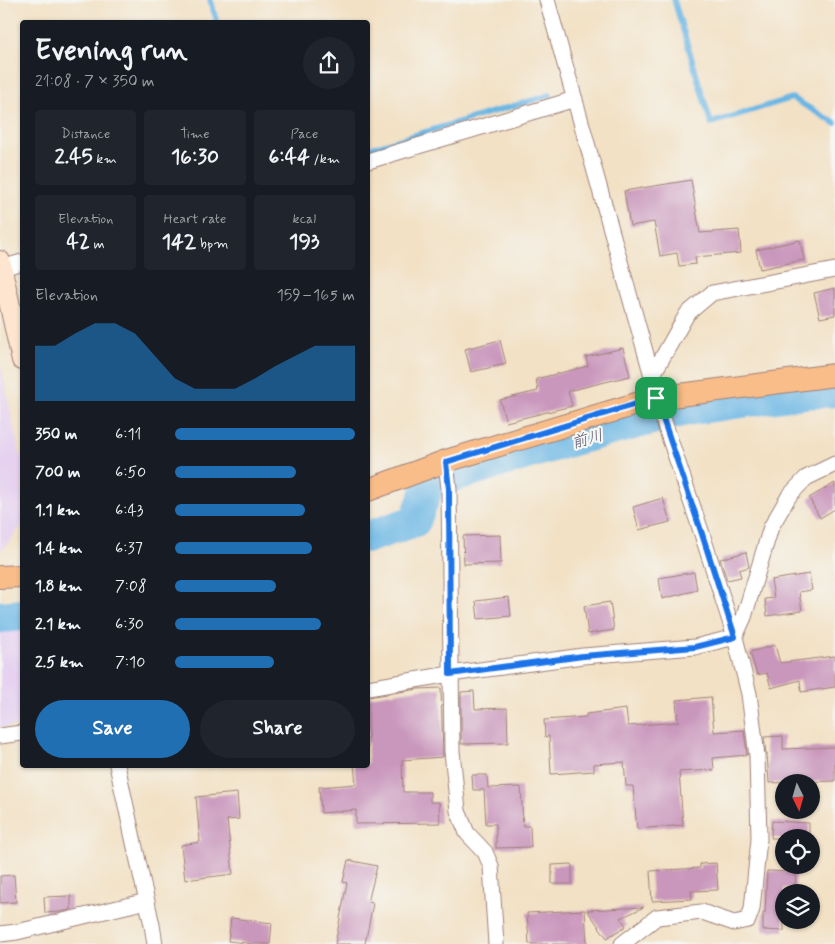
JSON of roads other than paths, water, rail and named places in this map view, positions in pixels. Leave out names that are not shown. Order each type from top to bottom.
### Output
[{"type":"main road","points":[[1,265],[20,351]]},
{"type":"main road","points":[[370,489],[446,462],[656,398],[835,375]]},
{"type":"main road","points":[[0,577],[20,576]]},
{"type":"street","points":[[547,0],[652,376],[656,398],[735,637],[749,694],[757,756],[759,839],[752,908],[748,920],[734,923],[702,912],[657,917],[622,944]]},
{"type":"street","points":[[370,160],[575,100]]},
{"type":"street","points":[[1,265],[20,262]]},
{"type":"street","points":[[652,376],[687,314],[712,293],[835,270]]},
{"type":"street","points":[[446,462],[449,489],[452,751],[458,811],[467,833],[485,852],[491,866],[496,944]]},
{"type":"street","points":[[735,637],[744,617],[770,527],[789,496],[806,478],[835,464]]},
{"type":"street","points":[[370,688],[450,674],[583,656],[695,647],[735,637]]},
{"type":"street","points":[[0,736],[20,733]]},
{"type":"street","points":[[118,768],[155,944]]},
{"type":"street","points":[[0,934],[17,932],[147,901]]},
{"type":"waterway","points":[[210,0],[216,20]]},
{"type":"waterway","points":[[674,0],[711,123],[792,98],[835,123]]},
{"type":"waterway","points":[[370,148],[550,95]]},
{"type":"waterway","name":"前川","points":[[370,536],[415,521],[430,483],[580,438],[686,410],[804,393],[835,391]]},
{"type":"waterway","name":"前川","points":[[0,617],[20,615]]}]
